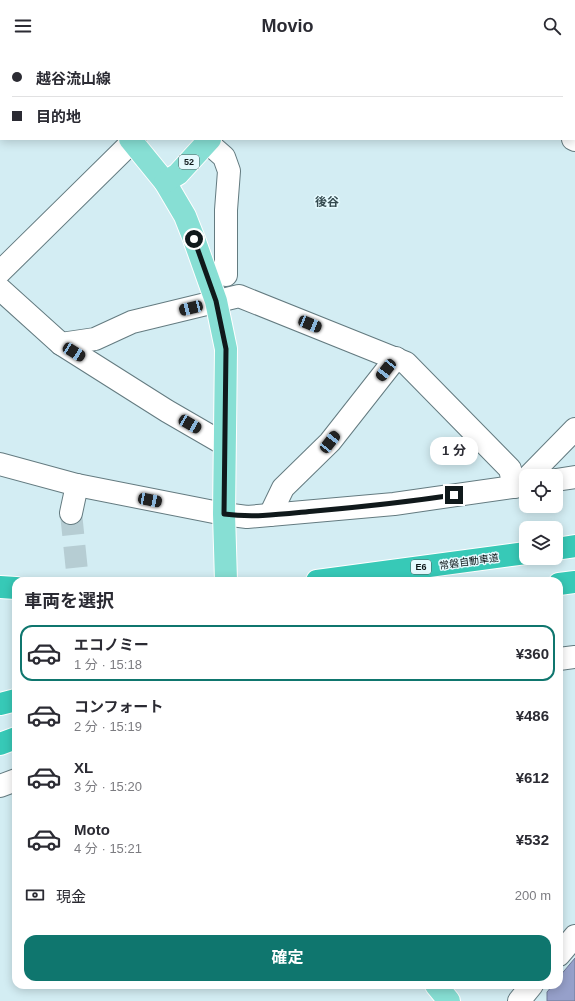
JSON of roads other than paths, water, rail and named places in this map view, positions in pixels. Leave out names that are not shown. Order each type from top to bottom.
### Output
[{"type":"highway","points":[[563,548],[575,546]]},
{"type":"highway","name":"常磐自動車道","points":[[347,577],[519,554]]},
{"type":"highway","points":[[563,584],[575,582]]},
{"type":"highway","points":[[0,587],[12,588]]},
{"type":"highway","points":[[0,704],[12,701]]},
{"type":"highway","points":[[0,744],[12,740]]},
{"type":"main road","points":[[132,140],[165,182],[184,216],[194,239],[216,301],[226,349],[224,444],[224,561],[226,577]]},
{"type":"main road","name":"52","points":[[165,182],[178,174],[209,141]]},
{"type":"main road","points":[[439,989],[449,1001]]},
{"type":"street","points":[[0,272],[132,140]]},
{"type":"street","points":[[209,141],[224,157],[229,171],[226,210],[226,275]]},
{"type":"street","points":[[0,289],[61,344],[166,411],[224,444]]},
{"type":"street","points":[[61,344],[95,339],[132,322],[239,296],[406,363],[519,479]]},
{"type":"street","points":[[270,515],[283,488],[330,442],[396,358]]},
{"type":"street","points":[[537,469],[575,430]]},
{"type":"street","points":[[0,464],[77,485],[224,514],[247,517],[394,504],[519,484]]},
{"type":"street","points":[[563,479],[575,477]]},
{"type":"street","points":[[71,513],[77,485]]},
{"type":"street","points":[[563,658],[575,657]]},
{"type":"street","points":[[0,786],[12,782]]},
{"type":"street","points":[[563,950],[575,936]]},
{"type":"street","points":[[519,1001],[529,989]]},
{"type":"water","points":[[575,958],[575,1001],[547,1001],[547,992],[550,989],[563,989],[563,972]]},
{"type":"tunnel","points":[[71,513],[78,577]]},
{"type":"district","name":"後谷","points":[[327,202]]}]
